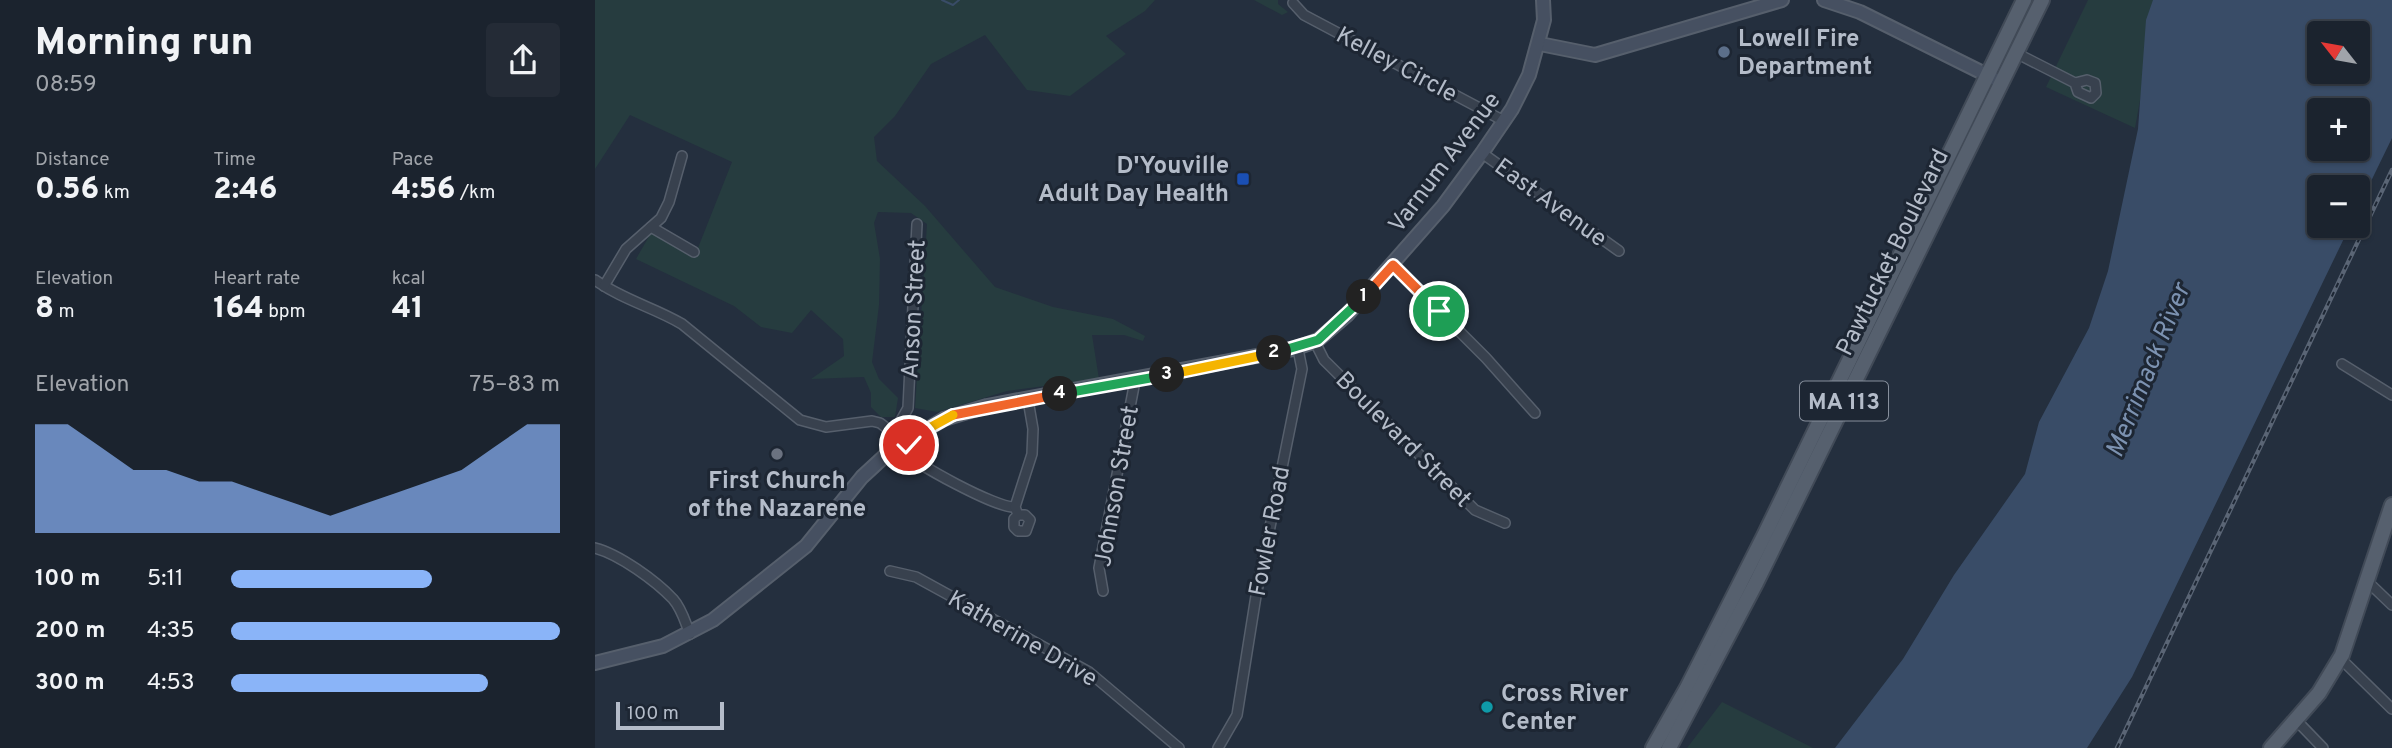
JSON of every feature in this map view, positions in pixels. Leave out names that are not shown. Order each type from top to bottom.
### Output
[{"type":"main road","name":"Varnum Avenue","points":[[595,663],[651,650],[690,634],[727,610],[795,556],[825,526],[867,472],[898,438],[954,415],[1298,349],[1315,342],[1337,325],[1393,265],[1482,153],[1504,121],[1525,85],[1540,44],[1544,20],[1543,0]]},
{"type":"main road","points":[[1540,44],[1595,55],[1782,0]]},
{"type":"main road","points":[[1824,0],[1860,12],[2002,82]]},
{"type":"main road","name":"Pawtucket Boulevard","points":[[1653,748],[1687,688],[1768,527],[2024,0]]},
{"type":"main road","name":"Pawtucket Boulevard","points":[[1669,748],[1756,583],[2042,0]]},
{"type":"main road","points":[[2271,748],[2319,693],[2340,658],[2392,505]]},
{"type":"street","name":"Kelley Circle","points":[[1293,3],[1304,15],[1504,121]]},
{"type":"street","points":[[2016,53],[2075,83]]},
{"type":"street","name":"East Avenue","points":[[1482,153],[1619,251]]},
{"type":"street","points":[[604,286],[626,249],[661,218],[669,202],[682,156]]},
{"type":"street","name":"Anson Street","points":[[898,438],[908,408],[917,224]]},
{"type":"street","points":[[652,227],[694,252]]},
{"type":"street","points":[[1393,265],[1486,358],[1535,413]]},
{"type":"street","points":[[595,280],[628,301],[666,314],[682,324],[800,419],[826,427],[872,421],[909,445],[918,462],[996,505],[1017,511],[1032,454],[1033,429],[1028,400]]},
{"type":"street","name":"Boulevard Street","points":[[1315,342],[1323,359],[1475,510],[1505,523]]},
{"type":"street","name":"Fowler Road","points":[[1217,748],[1237,715],[1256,596],[1302,369],[1298,349]]},
{"type":"street","points":[[2342,363],[2392,395]]},
{"type":"street","name":"Johnson Street","points":[[1103,591],[1100,568],[1135,381]]},
{"type":"street","points":[[595,548],[624,561],[673,599],[690,634]]},
{"type":"street","name":"Katherine Drive","points":[[890,570],[916,577],[1089,672],[1179,748]]},
{"type":"street","points":[[2368,582],[2392,605]]},
{"type":"street","points":[[2340,658],[2392,709]]},
{"type":"street","points":[[2297,720],[2323,748]]},
{"type":"green space","points":[[595,0],[1155,0],[1145,11],[1106,36],[1126,54],[1070,96],[1027,90],[985,35],[931,64],[895,116],[874,137],[877,161],[925,206],[995,287],[1053,307],[1113,319],[1145,336],[1143,341],[1124,335],[1092,335],[1099,379],[1007,391],[937,412],[915,408],[927,224],[911,213],[878,212],[874,223],[880,259],[879,305],[872,362],[879,379],[898,398],[895,417],[881,417],[871,407],[871,393],[864,377],[811,379],[844,356],[843,339],[811,310],[792,333],[761,327],[734,306],[636,259],[651,233],[694,258],[732,162],[630,115],[595,169]]},
{"type":"green space","points":[[1254,0],[1278,0],[1278,4],[1288,12],[1282,15]]},
{"type":"green space","points":[[2088,0],[2158,0],[2135,128],[2046,87]]},
{"type":"green space","points":[[1722,702],[1813,748],[1687,748]]},
{"type":"water","name":"Merrimack River","points":[[2153,0],[2392,0],[2392,138],[2370,183],[2370,175],[2307,175],[2307,238],[2344,238],[2132,677],[2087,748],[1835,748],[1903,659],[1954,575],[2025,474],[2039,422],[2089,328],[2108,271],[2138,129],[2146,20]]},
{"type":"waterway","points":[[942,0],[953,5],[959,0]]},
{"type":"railway","points":[[2117,748],[2392,170]]},
{"type":"place","name":"Lowell Fire Department","points":[[1724,52]]},
{"type":"place","name":"D'Youville Adult Day Health","points":[[1243,179]]},
{"type":"place","name":"First Church of the Nazarene","points":[[777,454]]},
{"type":"place","name":"Cross River Center","points":[[1487,707]]},
{"type":"route","points":[[909,445],[902,443],[934,424],[965,411],[1135,381],[1308,345],[1337,325],[1393,265],[1439,311]]}]
